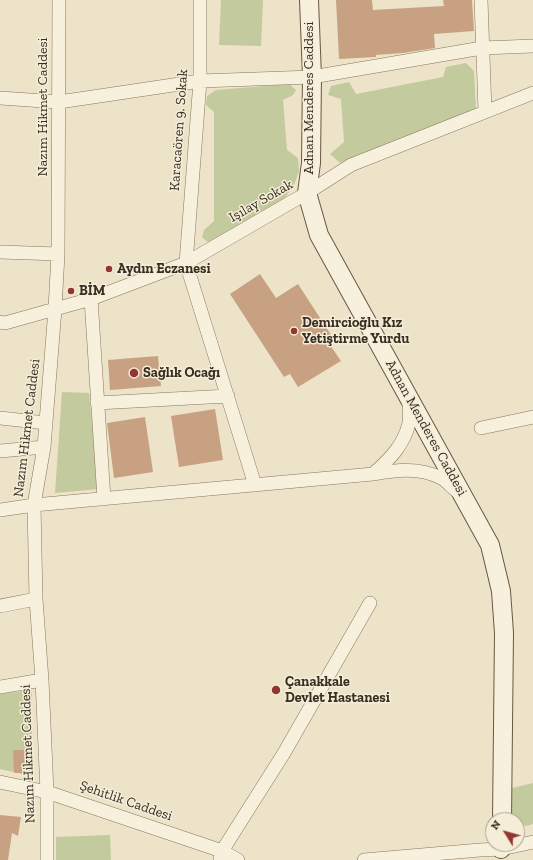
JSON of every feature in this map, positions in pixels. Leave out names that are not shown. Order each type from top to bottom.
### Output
[{"type":"street","name":"Nazım Hikmet Caddesi","points":[[47,860],[47,792],[42,680],[36,599],[34,505],[44,447],[58,254],[59,0]]},
{"type":"street","name":"Karacaören 9. Sokak","points":[[186,263],[200,81],[200,0]]},
{"type":"street","name":"Adnan Menderes Caddesi","points":[[309,0],[312,78],[311,162],[307,193],[319,235],[490,545],[501,591],[504,633],[502,812]]},
{"type":"street","points":[[481,0],[485,111]]},
{"type":"street","points":[[0,98],[59,102],[200,81],[312,78],[482,48],[533,46]]},
{"type":"street","name":"Işılay Sokak","points":[[0,322],[5,323],[91,299],[186,263],[307,193],[351,165],[533,93]]},
{"type":"street","points":[[0,252],[58,254]]},
{"type":"street","points":[[186,263],[255,485]]},
{"type":"street","points":[[91,299],[104,499]]},
{"type":"street","points":[[97,403],[228,396]]},
{"type":"street","points":[[373,474],[394,455],[403,440],[409,422],[408,397]]},
{"type":"street","points":[[0,418],[46,423]]},
{"type":"street","points":[[481,428],[533,418]]},
{"type":"street","points":[[0,451],[44,447]]},
{"type":"street","points":[[0,510],[34,505],[373,474],[397,470],[421,471],[442,479],[465,498]]},
{"type":"street","points":[[0,606],[36,599]]},
{"type":"street","points":[[221,855],[284,753],[370,603]]},
{"type":"street","points":[[0,687],[42,680]]},
{"type":"street","name":"Şehitlik Caddesi","points":[[0,782],[47,792],[238,860]]},
{"type":"street","points":[[364,860],[480,855]]},
{"type":"green space","points":[[221,0],[263,0],[261,46],[219,45]]},
{"type":"green space","points":[[466,63],[474,71],[476,110],[340,163],[330,154],[344,142],[341,99],[328,95],[331,86],[349,82],[356,94],[443,77],[446,67]]},
{"type":"green space","points":[[289,84],[296,90],[293,95],[283,100],[287,150],[298,158],[299,171],[294,185],[283,201],[211,245],[202,237],[204,230],[214,221],[214,112],[206,105],[207,96],[216,90]]},
{"type":"green space","points":[[62,392],[89,393],[99,489],[55,493]]},
{"type":"green space","points":[[32,690],[32,776],[0,769],[0,694]]},
{"type":"green space","points":[[533,783],[533,824],[525,826],[525,812],[510,812],[512,788]]},
{"type":"green space","points":[[110,835],[111,860],[56,860],[56,837]]},
{"type":"building","points":[[336,0],[372,0],[373,10],[444,6],[443,0],[472,0],[474,31],[434,34],[435,48],[376,55],[376,57],[339,59]]},
{"type":"building","name":"Demircioğlu Kız Yetiştirme Yurdu","points":[[260,274],[276,298],[298,284],[335,341],[330,345],[341,361],[298,387],[290,374],[284,377],[230,294]]},
{"type":"building","name":"Sağlık Ocağı","points":[[158,356],[161,386],[110,390],[108,360]]},
{"type":"building","points":[[215,409],[223,460],[179,467],[171,416]]},
{"type":"building","points":[[145,417],[153,472],[114,478],[107,423]]},
{"type":"building","points":[[13,750],[30,750],[30,773],[14,773]]},
{"type":"building","points":[[0,815],[21,817],[18,836],[12,833],[8,860],[0,860]]},
{"type":"place","name":"Aydın Eczanesi","points":[[109,269]]},
{"type":"place","name":"BİM","points":[[71,291]]},
{"type":"place","name":"Demircioğlu Kız Yetiştirme Yurdu","points":[[294,331]]},
{"type":"place","name":"Sağlık Ocağı","points":[[134,373]]},
{"type":"place","name":"Çanakkale Devlet Hastanesi","points":[[276,690]]}]
